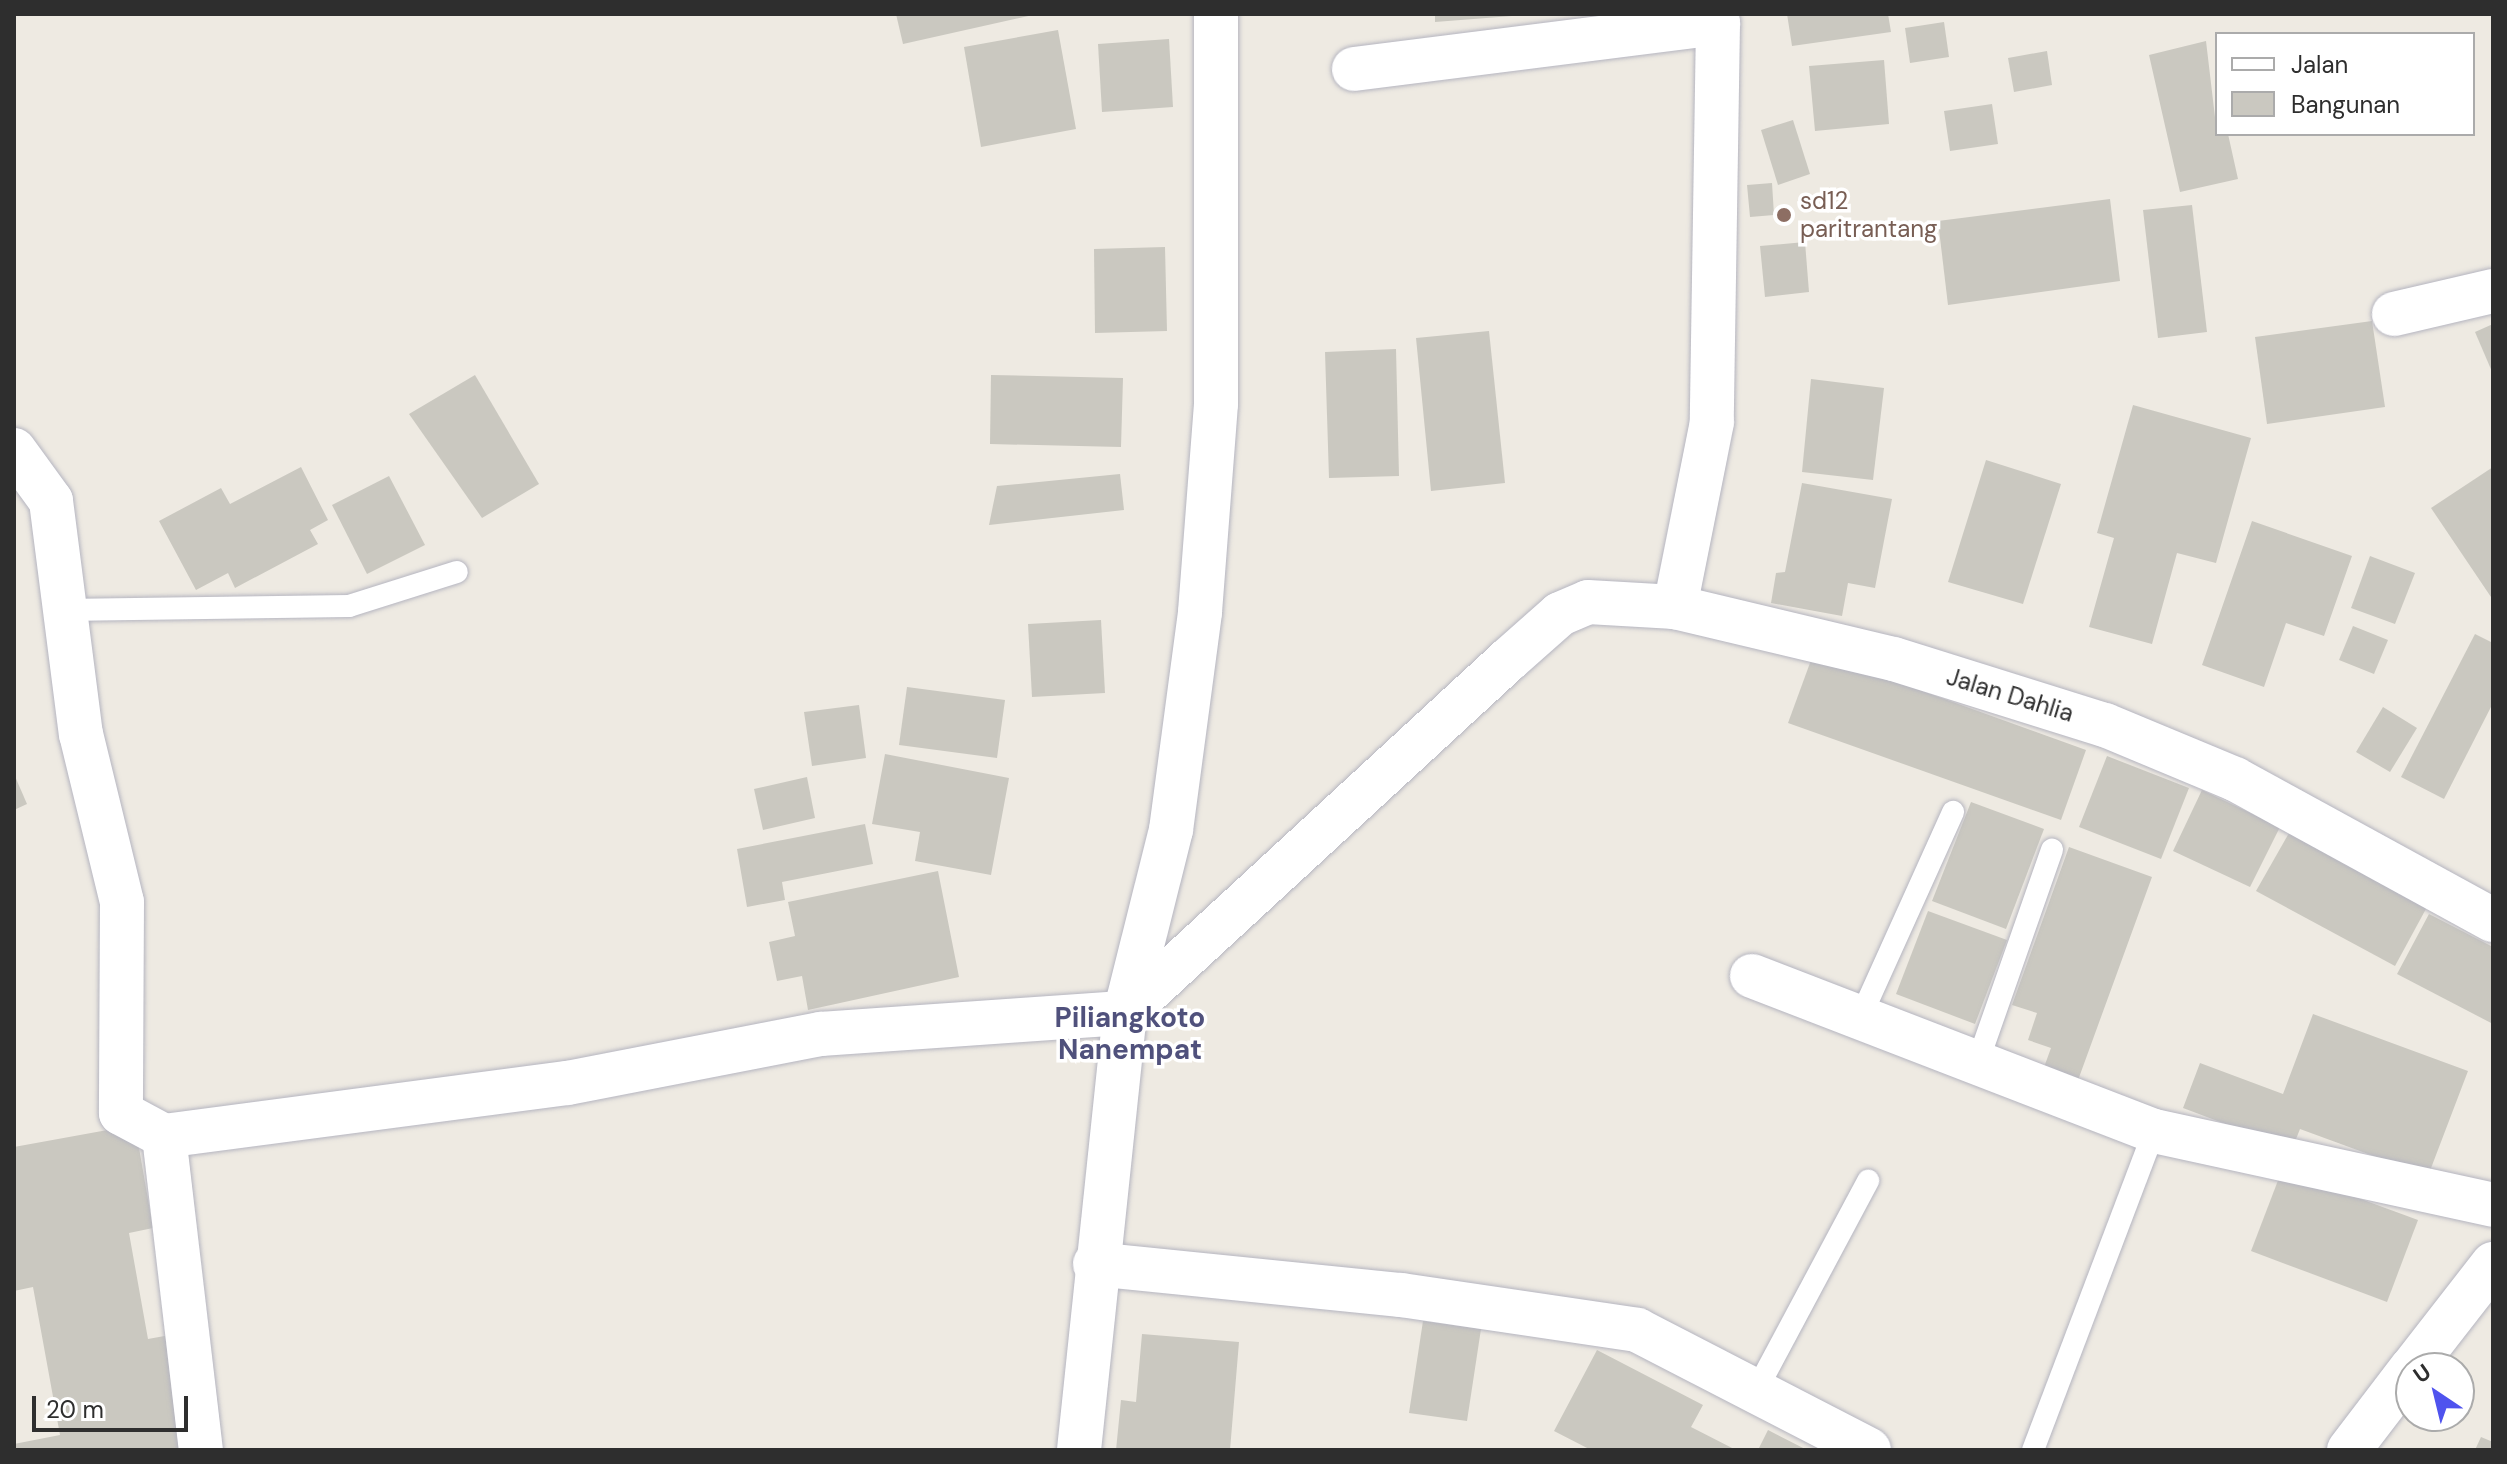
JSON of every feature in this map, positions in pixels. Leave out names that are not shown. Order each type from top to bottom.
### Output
[{"type":"street","points":[[1079,1450],[1095,1264],[1125,1013],[1171,830],[1200,612],[1216,404],[1216,14]]},
{"type":"street","points":[[1354,69],[1718,23],[1712,422],[1675,607]]},
{"type":"street","points":[[2394,314],[2493,291]]},
{"type":"street","points":[[14,450],[51,501],[81,734],[122,902],[121,1113],[164,1136],[568,1083],[821,1034],[1125,1013]]},
{"type":"street","name":"Jalan Dahlia","points":[[1125,1013],[1508,660],[1560,614],[1588,602],[1675,607],[1894,659],[2105,725],[2235,779],[2493,920]]},
{"type":"street","points":[[1752,976],[2154,1131],[2493,1205]]},
{"type":"street","points":[[164,1136],[201,1450]]},
{"type":"street","points":[[1095,1264],[1401,1295],[1637,1330],[1758,1387],[1869,1450]]},
{"type":"street","points":[[2424,1352],[2493,1264]]},
{"type":"street","points":[[2349,1450],[2395,1389]]},
{"type":"lane","points":[[63,610],[349,606],[457,572]]},
{"type":"lane","points":[[1861,1016],[1953,812]]},
{"type":"lane","points":[[1978,1061],[2052,850]]},
{"type":"lane","points":[[2033,1450],[2154,1131]]},
{"type":"lane","points":[[1758,1387],[1868,1181]]},
{"type":"building","points":[[896,14],[1033,14],[1033,15],[903,44]]},
{"type":"building","points":[[1435,14],[1512,14],[1512,16],[1435,22]]},
{"type":"building","points":[[1787,14],[1888,14],[1891,32],[1792,46]]},
{"type":"building","points":[[1944,22],[1949,57],[1910,63],[1905,28]]},
{"type":"building","points":[[1058,30],[1076,129],[981,147],[964,47]]},
{"type":"building","points":[[1169,39],[1173,107],[1102,112],[1098,44]]},
{"type":"building","points":[[2206,41],[2215,136],[2228,136],[2238,179],[2180,192],[2149,55]]},
{"type":"building","points":[[2047,51],[2052,85],[2014,92],[2008,58]]},
{"type":"building","points":[[1884,60],[1889,124],[1815,131],[1809,66]]},
{"type":"building","points":[[1992,104],[1998,144],[1950,151],[1944,111]]},
{"type":"building","points":[[1793,120],[1810,174],[1778,185],[1761,130]]},
{"type":"building","points":[[1772,183],[1774,215],[1750,217],[1747,185]]},
{"type":"building","points":[[2110,199],[2120,281],[1948,305],[1938,221]]},
{"type":"building","points":[[2192,205],[2207,332],[2158,338],[2143,210]]},
{"type":"building","points":[[1805,242],[1809,292],[1765,297],[1760,246]]},
{"type":"building","points":[[1165,247],[1167,331],[1095,333],[1094,249]]},
{"type":"building","points":[[2372,321],[2385,407],[2267,424],[2255,337]]},
{"type":"building","points":[[2493,324],[2493,374],[2475,332]]},
{"type":"building","points":[[1489,331],[1505,483],[1431,491],[1416,338]]},
{"type":"building","points":[[1396,349],[1399,476],[1329,478],[1325,352]]},
{"type":"building","points":[[475,375],[539,484],[482,518],[409,414]]},
{"type":"building","points":[[991,375],[1123,378],[1121,447],[990,444]]},
{"type":"building","points":[[1811,379],[1884,388],[1873,480],[1802,472]]},
{"type":"building","points":[[2133,405],[2251,438],[2216,563],[2177,553],[2152,644],[2089,627],[2114,538],[2097,533]]},
{"type":"building","points":[[1986,460],[2061,484],[2023,604],[1948,582]]},
{"type":"building","points":[[301,467],[328,520],[310,530],[318,544],[235,588],[228,573],[196,590],[159,521],[221,488],[230,504]]},
{"type":"building","points":[[2493,467],[2493,600],[2431,508]]},
{"type":"building","points":[[1120,474],[1124,510],[989,525],[997,486]]},
{"type":"building","points":[[389,476],[425,545],[367,574],[332,505]]},
{"type":"building","points":[[1802,483],[1892,499],[1875,588],[1848,583],[1842,616],[1771,603],[1776,573],[1785,572]]},
{"type":"building","points":[[2252,521],[2352,556],[2324,636],[2286,623],[2264,687],[2202,665]]},
{"type":"building","points":[[2370,556],[2415,573],[2395,624],[2351,608]]},
{"type":"building","points":[[1101,620],[1105,693],[1032,697],[1028,624]]},
{"type":"building","points":[[2353,626],[2388,640],[2374,674],[2339,660]]},
{"type":"building","points":[[2475,634],[2493,643],[2493,703],[2444,799],[2401,777]]},
{"type":"building","points":[[1814,652],[2086,750],[2061,820],[1788,723]]},
{"type":"building","points":[[907,687],[1005,700],[997,758],[899,745]]},
{"type":"building","points":[[859,705],[866,758],[812,766],[804,712]]},
{"type":"building","points":[[2383,707],[2417,728],[2390,772],[2356,752]]},
{"type":"building","points":[[885,754],[1009,778],[991,875],[915,861],[920,832],[872,824]]},
{"type":"building","points":[[2107,756],[2189,788],[2161,859],[2079,827]]},
{"type":"building","points":[[14,774],[27,804],[14,810]]},
{"type":"building","points":[[807,777],[815,818],[763,830],[754,789]]},
{"type":"building","points":[[2202,790],[2280,827],[2250,887],[2173,851]]},
{"type":"building","points":[[1971,802],[2044,829],[2006,929],[1932,901]]},
{"type":"building","points":[[865,824],[873,864],[782,882],[785,900],[747,907],[737,849]]},
{"type":"building","points":[[2289,833],[2427,907],[2395,966],[2256,891]]},
{"type":"building","points":[[2069,847],[2152,877],[2077,1083],[2043,1070],[2051,1048],[2028,1040],[2037,1013],[2012,1005]]},
{"type":"building","points":[[938,871],[959,977],[808,1010],[802,976],[777,981],[769,942],[795,936],[788,902]]},
{"type":"building","points":[[1928,911],[2007,940],[1975,1024],[1896,994]]},
{"type":"building","points":[[2429,914],[2493,947],[2493,1024],[2397,974]]},
{"type":"building","points":[[2313,1014],[2468,1071],[2428,1176],[2300,1129],[2292,1149],[2183,1108],[2200,1063],[2283,1094]]},
{"type":"building","points":[[135,1125],[153,1228],[129,1233],[148,1339],[170,1335],[191,1450],[14,1450],[14,1444],[60,1435],[33,1287],[14,1291],[14,1147]]},
{"type":"building","points":[[2282,1170],[2418,1220],[2387,1302],[2251,1251]]},
{"type":"building","points":[[1423,1321],[1481,1329],[1467,1421],[1409,1413]]},
{"type":"building","points":[[1142,1334],[1239,1342],[1230,1450],[1116,1450],[1121,1400],[1136,1402]]},
{"type":"building","points":[[1597,1350],[1703,1405],[1691,1427],[1736,1450],[1591,1450],[1554,1431]]},
{"type":"building","points":[[1768,1430],[1807,1450],[1758,1450]]},
{"type":"building","points":[[2481,1437],[2493,1442],[2493,1450],[2475,1450]]},
{"type":"place","name":"sd12 paritrantang","points":[[1784,215]]},
{"type":"district","name":"Piliangkoto Nanempat","points":[[1130,1034]]}]
